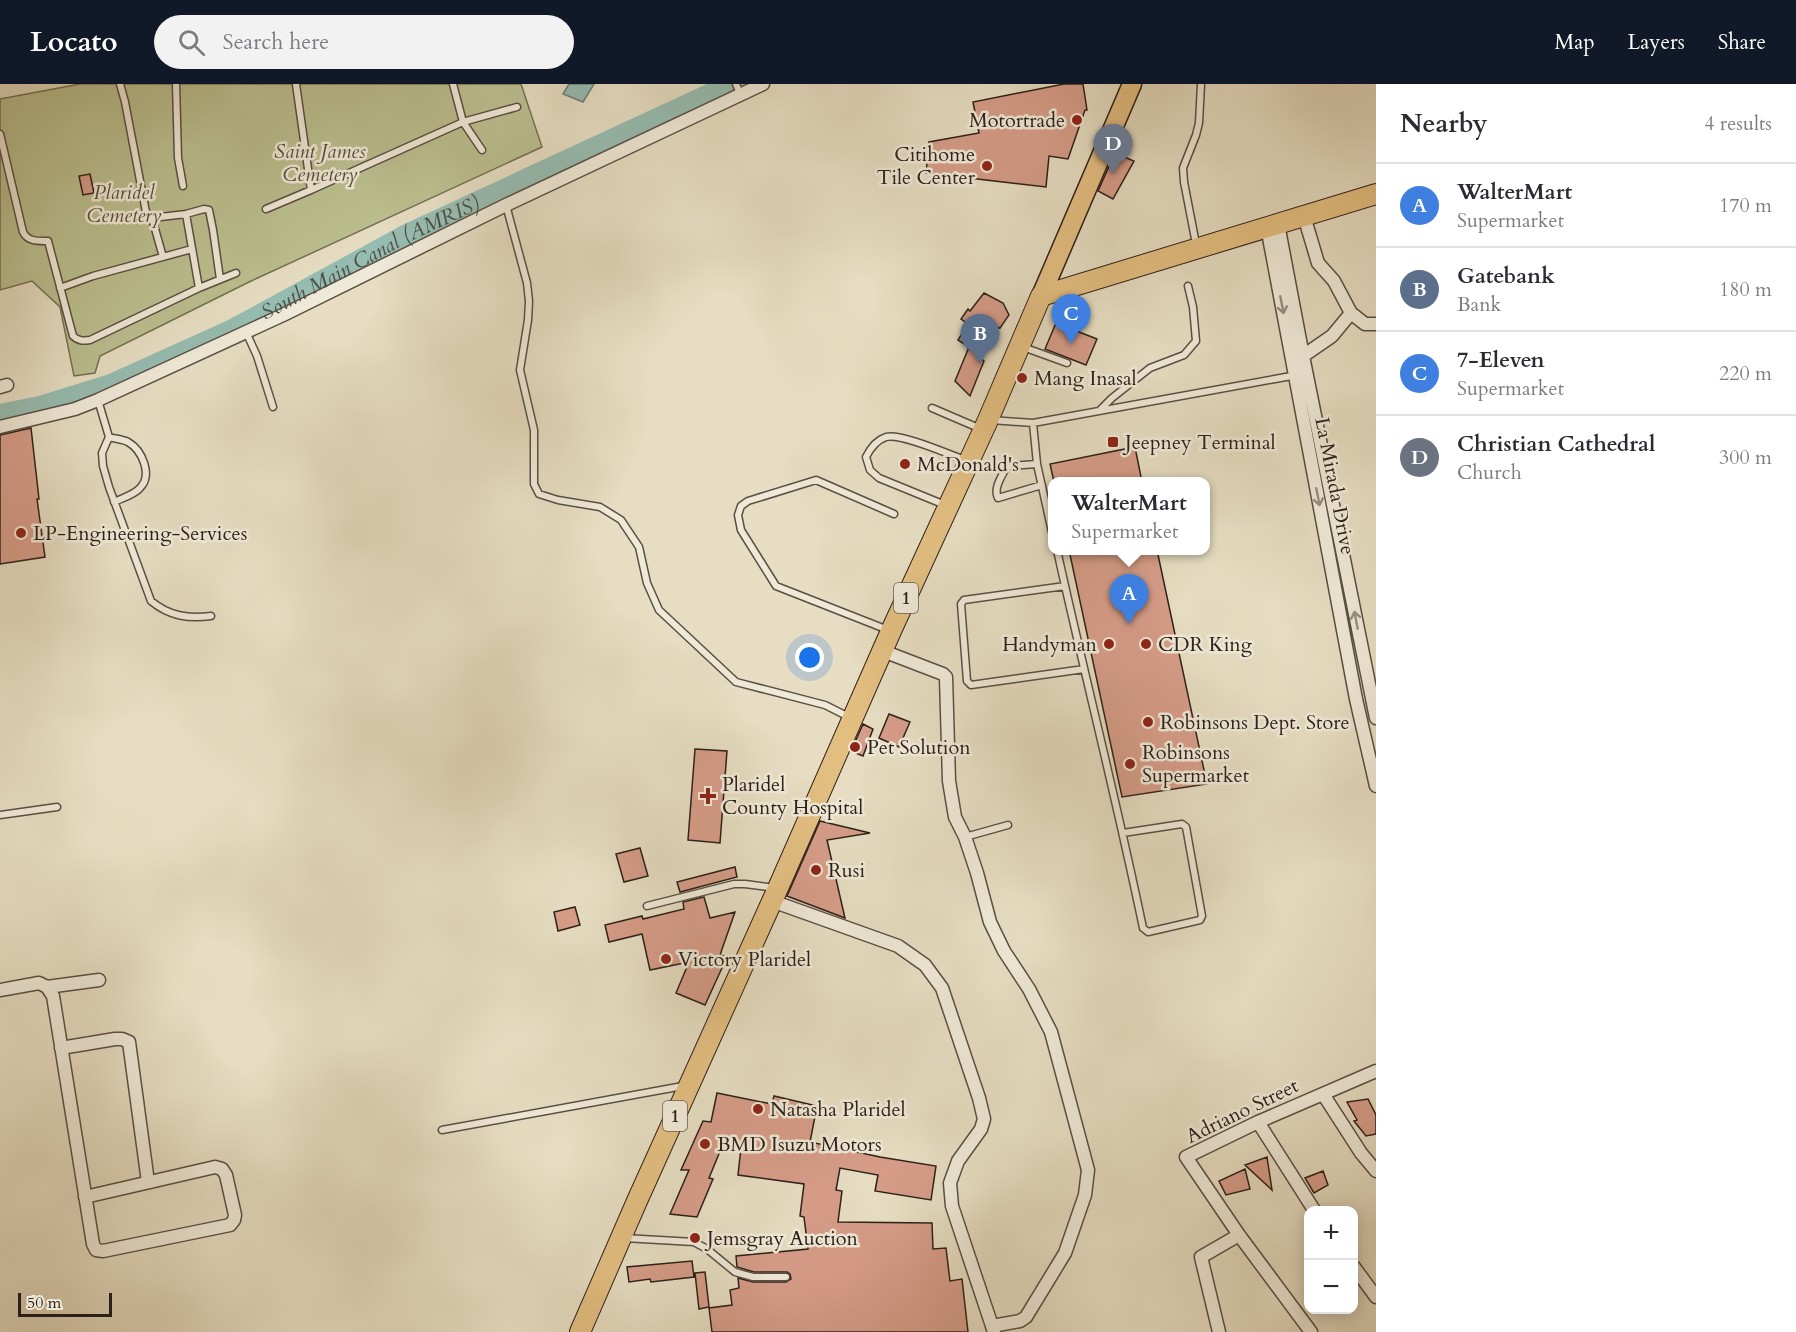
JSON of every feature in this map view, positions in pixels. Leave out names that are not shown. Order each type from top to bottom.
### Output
[{"type":"highway","points":[[1041,296],[1376,194]]},
{"type":"highway","name":"1","points":[[580,1332],[891,631],[986,425],[1041,296]]},
{"type":"main road","name":"1","points":[[1041,296],[1132,84]]},
{"type":"street","points":[[0,427],[75,409],[98,400],[246,332],[738,88],[763,84]]},
{"type":"street","points":[[1304,216],[1318,263],[1335,281],[1351,313],[1365,324],[1376,324]]},
{"type":"street","name":"La Mirada Drive","points":[[1272,226],[1356,699],[1376,786]]},
{"type":"street","name":"La Mirada Drive","points":[[1279,263],[1303,356],[1300,374],[1376,718]]},
{"type":"street","points":[[1303,356],[1332,336],[1351,313]]},
{"type":"street","points":[[775,895],[898,946],[925,965],[942,988],[984,1119],[981,1129],[957,1161],[950,1183],[952,1206],[993,1329],[1020,1321],[1026,1317],[1065,1253],[1085,1194],[1089,1170],[1051,1032],[1029,989],[1004,951],[990,922],[965,837],[955,817],[949,781],[946,677],[883,651]]},
{"type":"street","points":[[47,987],[99,980]]},
{"type":"street","points":[[0,990],[39,983],[47,987],[53,996],[85,1197],[96,1250],[103,1251],[230,1224],[236,1215],[226,1175],[222,1169],[215,1167],[85,1197]]},
{"type":"street","points":[[61,1048],[115,1039],[129,1042],[147,1182]]},
{"type":"street","name":"Adriano Street","points":[[1311,1332],[1239,1235],[1186,1156],[1376,1071]]},
{"type":"street","points":[[1323,1094],[1361,1153],[1376,1171]]},
{"type":"street","points":[[1258,1122],[1311,1206]]},
{"type":"street","points":[[1220,1332],[1202,1257],[1239,1235]]},
{"type":"street","points":[[1358,1272],[1374,1290]]},
{"type":"lane","points":[[120,84],[146,212],[152,218],[163,257]]},
{"type":"lane","points":[[176,84],[178,158],[183,186]]},
{"type":"lane","points":[[296,84],[311,190]]},
{"type":"lane","points":[[453,84],[463,122],[482,150]]},
{"type":"lane","points":[[1197,249],[1183,168],[1199,123],[1201,84]]},
{"type":"lane","points":[[266,208],[463,122],[517,107]]},
{"type":"lane","points":[[0,134],[24,232],[26,237],[32,240],[48,241],[74,336],[82,341],[90,340],[236,273]]},
{"type":"lane","points":[[506,205],[527,283],[528,320],[520,370],[534,430],[534,484],[539,494],[558,501],[600,507],[621,520],[639,547],[647,583],[659,610],[736,682],[825,705],[853,719]]},
{"type":"lane","points":[[152,218],[209,210],[220,279]]},
{"type":"lane","points":[[186,214],[199,288]]},
{"type":"lane","points":[[60,288],[93,276],[192,249]]},
{"type":"lane","points":[[1100,411],[1112,398],[1150,368],[1184,355],[1196,341],[1193,307],[1188,286]]},
{"type":"lane","points":[[246,332],[257,356],[273,407]]},
{"type":"lane","points":[[1020,345],[1067,363]]},
{"type":"lane","points":[[932,408],[986,425],[1033,423],[1300,374]]},
{"type":"lane","points":[[98,400],[109,437],[102,453],[103,466],[151,601],[159,608],[174,615],[211,616]]},
{"type":"lane","points":[[1033,423],[1037,464],[1048,511]]},
{"type":"lane","points":[[109,437],[131,444],[140,454],[146,470],[146,478],[138,491],[114,502]]},
{"type":"lane","points":[[948,507],[879,478],[870,470],[866,457],[876,443],[886,437],[900,437],[968,461]]},
{"type":"lane","points":[[1037,464],[1007,466],[996,494],[998,498],[1005,498],[1042,485]]},
{"type":"lane","points":[[891,631],[776,586],[741,530],[738,515],[741,506],[748,501],[816,480],[894,514]]},
{"type":"lane","points":[[1058,555],[1143,928],[1148,932],[1200,920],[1202,916],[1186,827],[1182,824],[1123,833]]},
{"type":"lane","points":[[1065,586],[964,600],[961,604],[967,681],[971,686],[1084,669]]},
{"type":"lane","points":[[1356,699],[1373,698]]},
{"type":"lane","points":[[0,815],[57,807]]},
{"type":"lane","points":[[965,837],[1008,825]]},
{"type":"lane","points":[[647,906],[734,884],[745,884],[775,895]]},
{"type":"lane","points":[[442,1130],[689,1085]]},
{"type":"lane","points":[[620,1238],[694,1242],[707,1249],[735,1272],[753,1277],[786,1276]]},
{"type":"green space","points":[[80,84],[521,84],[542,147],[249,282],[100,356],[95,373],[74,376],[60,307],[32,281],[0,290],[0,99]]},
{"type":"water","points":[[569,84],[594,84],[583,102],[563,94]]},
{"type":"building","points":[[1064,84],[1083,84],[1087,110],[1085,110],[1068,159],[1049,156],[1046,187],[926,173],[929,142],[979,133],[973,102]]},
{"type":"building","points":[[1115,153],[1134,161],[1113,199],[1098,191]]},
{"type":"building","points":[[90,174],[94,193],[83,195],[79,176]]},
{"type":"building","points":[[984,293],[1003,303],[1009,315],[1000,328],[998,327],[979,357],[984,361],[970,396],[955,381],[969,347],[958,340],[968,324],[961,319]]},
{"type":"building","points":[[1056,323],[1097,339],[1086,365],[1045,349]]},
{"type":"building","points":[[31,428],[45,557],[0,564],[0,435]]},
{"type":"building","points":[[1135,447],[1141,477],[1053,477],[1050,464]]},
{"type":"building","points":[[1070,555],[1158,555],[1207,784],[1122,797]]},
{"type":"building","points":[[889,714],[910,722],[899,747],[879,738]]},
{"type":"building","points":[[863,724],[873,729],[863,756],[851,751]]},
{"type":"building","name":"Plaridel County Hospital","points":[[695,749],[727,751],[720,843],[688,840]]},
{"type":"building","name":"Rusi","points":[[820,821],[870,833],[827,840],[845,918],[787,896]]},
{"type":"building","points":[[640,848],[648,876],[624,882],[616,854]]},
{"type":"building","points":[[735,867],[737,877],[680,892],[677,882]]},
{"type":"building","points":[[704,897],[710,918],[735,912],[720,955],[727,957],[705,1005],[676,993],[689,962],[650,970],[642,934],[609,942],[605,925],[684,909],[683,902]]},
{"type":"building","points":[[575,907],[580,925],[558,931],[554,912]]},
{"type":"building","points":[[717,1093],[772,1104],[774,1096],[817,1106],[810,1142],[936,1166],[931,1200],[875,1191],[878,1175],[840,1168],[836,1190],[842,1191],[838,1222],[932,1223],[933,1249],[946,1248],[950,1281],[962,1279],[968,1332],[712,1332],[709,1308],[732,1305],[730,1290],[739,1288],[738,1278],[753,1282],[786,1282],[791,1279],[787,1272],[754,1272],[737,1267],[736,1256],[808,1249],[804,1217],[800,1216],[804,1184],[738,1175],[741,1148],[723,1144],[709,1178],[713,1179],[697,1217],[670,1214],[689,1170],[681,1170],[703,1121],[711,1122]]},
{"type":"building","points":[[1368,1099],[1376,1115],[1376,1134],[1366,1136],[1354,1121],[1357,1120],[1347,1102]]},
{"type":"building","points":[[1267,1157],[1272,1190],[1245,1165]]},
{"type":"building","points":[[1245,1169],[1250,1189],[1226,1195],[1219,1181]]},
{"type":"building","points":[[1323,1171],[1328,1185],[1314,1193],[1305,1178]]},
{"type":"building","points":[[692,1261],[694,1277],[629,1282],[627,1267]]},
{"type":"building","points":[[705,1272],[709,1307],[699,1309],[695,1273]]},
{"type":"waterway","name":"South Main Canal (AMRIS)","points":[[0,415],[40,407],[111,385],[233,330],[407,235],[733,84]]},
{"type":"place","name":"Motortrade","points":[[1077,120]]},
{"type":"place","name":"Citihome Tile Center","points":[[987,166]]},
{"type":"place","name":"Christian Cathedral","points":[[1113,174]]},
{"type":"place","name":"7-Eleven","points":[[1071,344]]},
{"type":"place","name":"Gatebank","points":[[980,364]]},
{"type":"place","name":"Mang Inasal","points":[[1022,378]]},
{"type":"place","name":"Jeepney Terminal","points":[[1113,442]]},
{"type":"place","name":"McDonald's","points":[[905,464]]},
{"type":"place","name":"LP-Engineering-Services","points":[[21,533]]},
{"type":"place","name":"WalterMart","points":[[1129,624]]},
{"type":"place","name":"Handyman","points":[[1109,644]]},
{"type":"place","name":"CDR King","points":[[1146,644]]},
{"type":"place","name":"Robinsons Dept. Store","points":[[1148,722]]},
{"type":"place","name":"Pet Solution","points":[[855,747]]},
{"type":"place","name":"Robinsons Supermarket","points":[[1130,764]]},
{"type":"place","name":"Plaridel County Hospital","points":[[708,796]]},
{"type":"place","name":"Rusi","points":[[816,870]]},
{"type":"place","name":"Victory Plaridel","points":[[666,959]]},
{"type":"place","name":"Natasha Plaridel","points":[[758,1109]]},
{"type":"place","name":"BMD Isuzu Motors","points":[[705,1144]]},
{"type":"place","name":"Jemsgray Auction","points":[[695,1238]]},
{"type":"park label","name":"Saint James Cemetery","points":[[320,162]]},
{"type":"park label","name":"Plaridel Cemetery","points":[[124,204]]}]
